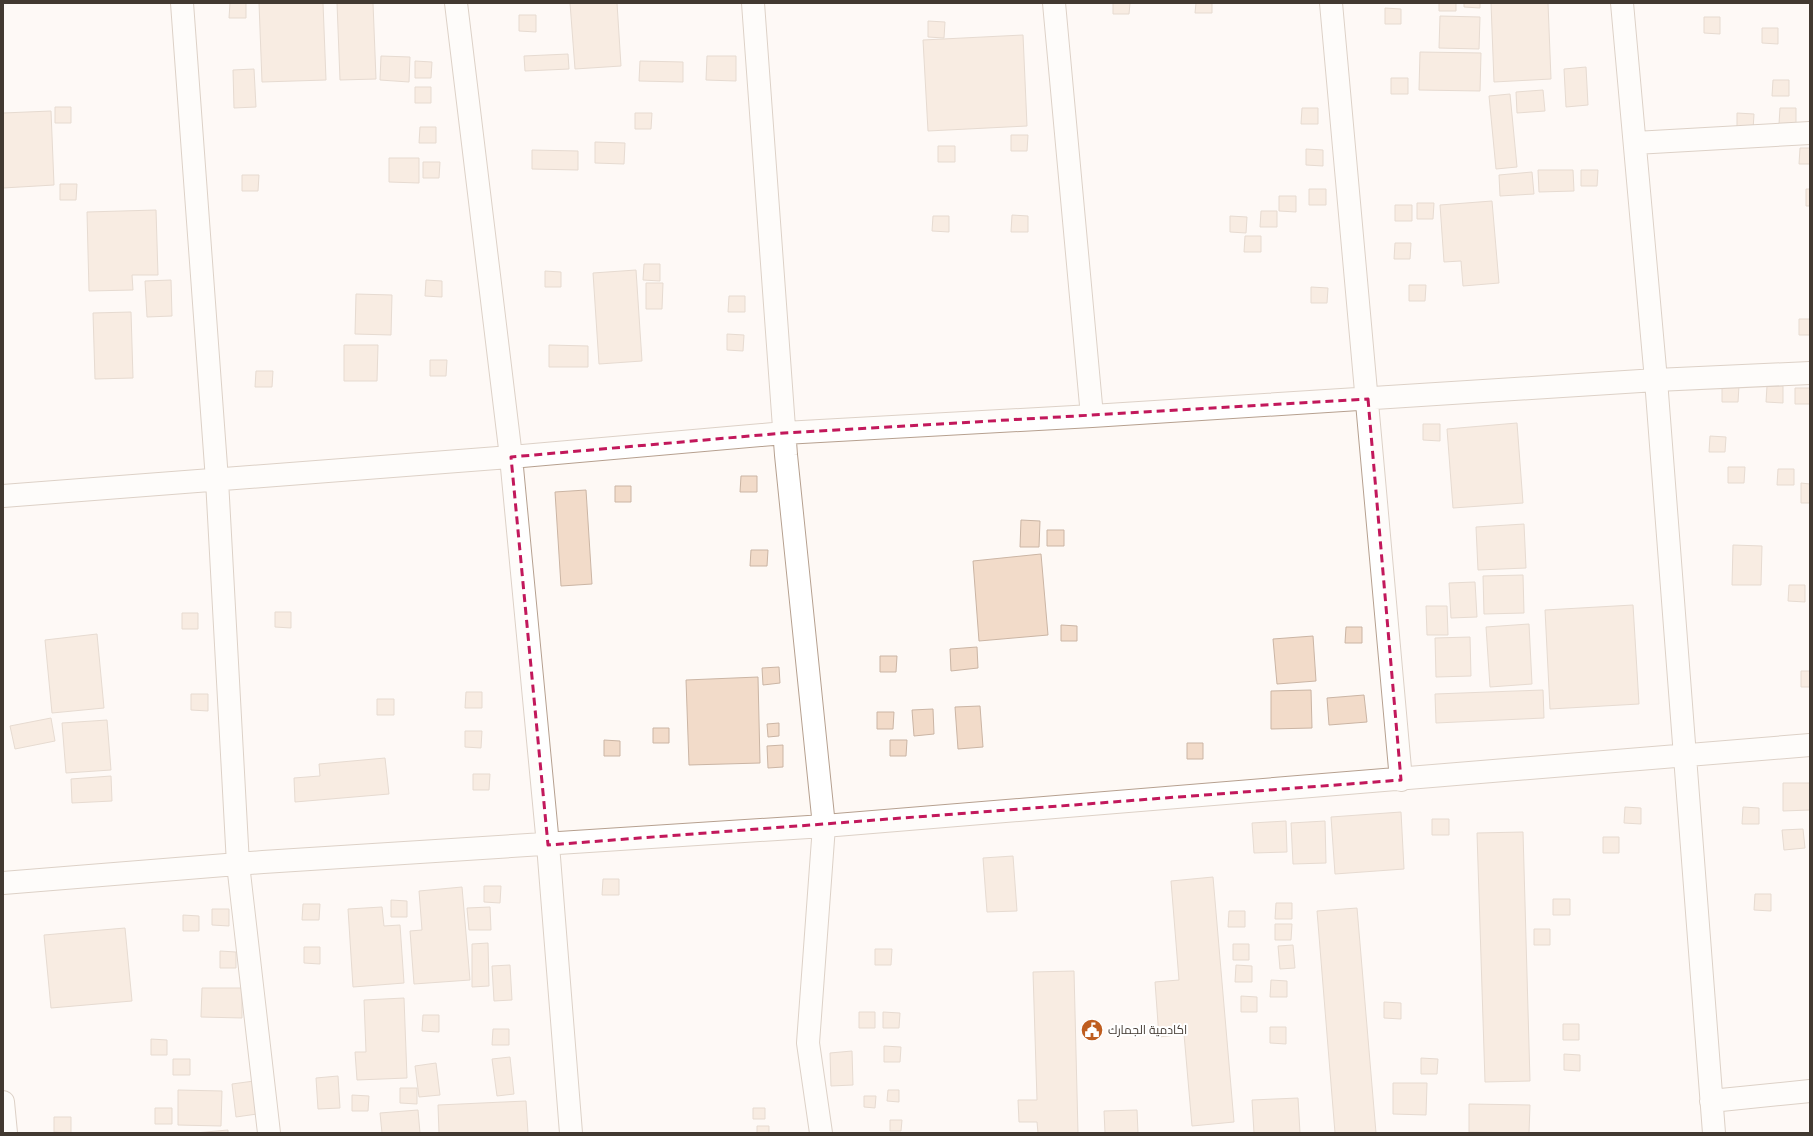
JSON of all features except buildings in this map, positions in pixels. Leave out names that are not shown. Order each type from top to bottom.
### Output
[{"type":"street","points":[[182,3],[217,480],[238,864],[269,1133]]},
{"type":"street","points":[[456,3],[511,457],[548,845],[571,1133]]},
{"type":"street","points":[[753,3],[784,433],[824,826],[808,1043],[821,1133]]},
{"type":"street","points":[[1054,3],[1092,416]]},
{"type":"street","points":[[1331,3],[1368,398],[1401,780]]},
{"type":"street","points":[[1622,3],[1656,380],[1714,1133]]},
{"type":"street","points":[[1635,144],[1810,133]]},
{"type":"street","points":[[3,496],[511,457],[784,433],[1092,416],[1656,380],[1810,373]]},
{"type":"street","points":[[3,883],[238,864],[824,826],[1401,780],[1810,745]]},
{"type":"street","points":[[1711,1101],[1810,1092]]},
{"type":"street","points":[[3,1102],[6,1133]]},
{"type":"highlighted area","points":[[1368,399],[1401,780],[548,845],[511,457],[784,433]]},
{"type":"place","name":"اكادمية الجمارك","points":[[1092,1030]]}]
